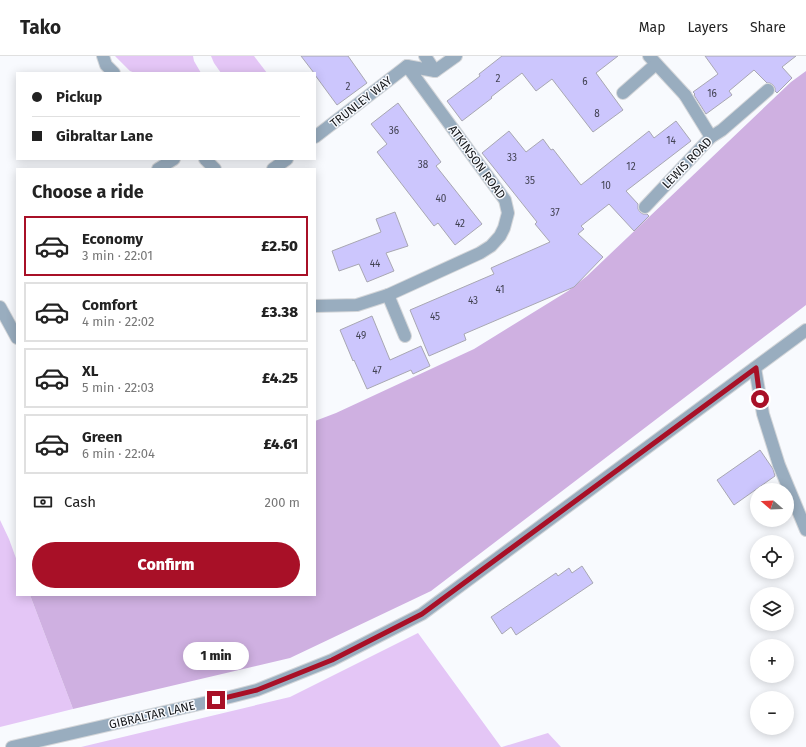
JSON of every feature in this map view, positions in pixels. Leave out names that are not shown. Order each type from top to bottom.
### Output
[{"type":"street","points":[[103,56],[106,65],[113,72]]},
{"type":"street","points":[[425,56],[435,71]]},
{"type":"street","points":[[407,66],[435,71],[456,56]]},
{"type":"street","points":[[623,93],[652,60],[685,95],[711,137]]},
{"type":"street","name":"TRUNLEY WAY","points":[[316,136],[407,66]]},
{"type":"street","name":"ATKINSON ROAD","points":[[316,306],[357,305],[388,295],[480,253],[491,246],[500,236],[504,228],[508,213],[505,200],[407,66]]},
{"type":"street","name":"LEWIS ROAD","points":[[645,207],[711,137],[722,130],[768,90]]},
{"type":"street","points":[[160,168],[172,160]]},
{"type":"street","points":[[206,160],[214,168]]},
{"type":"street","points":[[274,168],[286,160]]},
{"type":"street","points":[[388,295],[406,336]]},
{"type":"street","points":[[0,308],[16,336]]},
{"type":"street","name":"GIBRALTAR LANE","points":[[12,747],[257,690],[332,660],[385,634],[422,614],[806,330]]},
{"type":"street","points":[[756,368],[763,414],[779,465],[806,530]]},
{"type":"shaded area","points":[[115,56],[193,56],[200,72],[132,72]]},
{"type":"shaded area","points":[[211,56],[254,56],[266,72],[220,72]]},
{"type":"shaded area","points":[[806,71],[806,305],[431,591],[290,658],[73,709],[30,596],[316,596],[316,421],[336,413],[474,349],[568,291],[587,276],[791,82]]},
{"type":"shaded area","points":[[0,520],[16,558],[16,596],[30,596],[73,709],[0,727]]},
{"type":"shaded area","points":[[418,633],[501,747],[81,747],[290,697]]},
{"type":"shaded area","points":[[548,733],[561,747],[502,747]]},
{"type":"building","points":[[301,56],[348,56],[367,83],[337,105],[316,76],[316,72],[313,72]]},
{"type":"building","points":[[502,56],[618,56],[596,73],[623,110],[593,132],[552,79],[536,91],[522,73],[462,121],[447,101],[480,76],[479,74]]},
{"type":"building","points":[[705,56],[796,56],[782,67],[792,78],[777,93],[773,85],[767,83],[754,70],[729,91],[732,95],[706,114],[693,92],[718,74]]},
{"type":"building","points":[[398,103],[441,162],[436,166],[482,224],[455,245],[438,223],[434,226],[377,152],[387,144],[371,124]]},
{"type":"building","points":[[676,121],[691,141],[626,191],[638,204],[638,209],[640,212],[649,216],[634,231],[609,204],[581,226],[584,229],[578,234],[603,257],[574,287],[464,334],[466,340],[429,356],[410,310],[494,274],[491,268],[550,242],[535,224],[537,222],[482,153],[509,131],[526,152],[543,139],[551,150],[553,149],[581,185],[649,131],[654,138]]},
{"type":"building","points":[[395,212],[408,246],[386,253],[394,271],[367,282],[359,264],[339,271],[332,251],[381,232],[376,219]]},
{"type":"building","points":[[372,316],[390,360],[421,346],[430,366],[413,374],[411,370],[367,389],[340,330]]},
{"type":"building","points":[[760,450],[773,469],[775,476],[765,483],[750,483],[750,494],[734,505],[717,480]]},
{"type":"building","points":[[582,566],[593,583],[516,635],[511,627],[502,634],[491,617],[556,573],[558,576],[569,568],[572,573]]},
{"type":"route","points":[[216,700],[257,690],[332,660],[422,614],[756,368],[760,399]]}]
